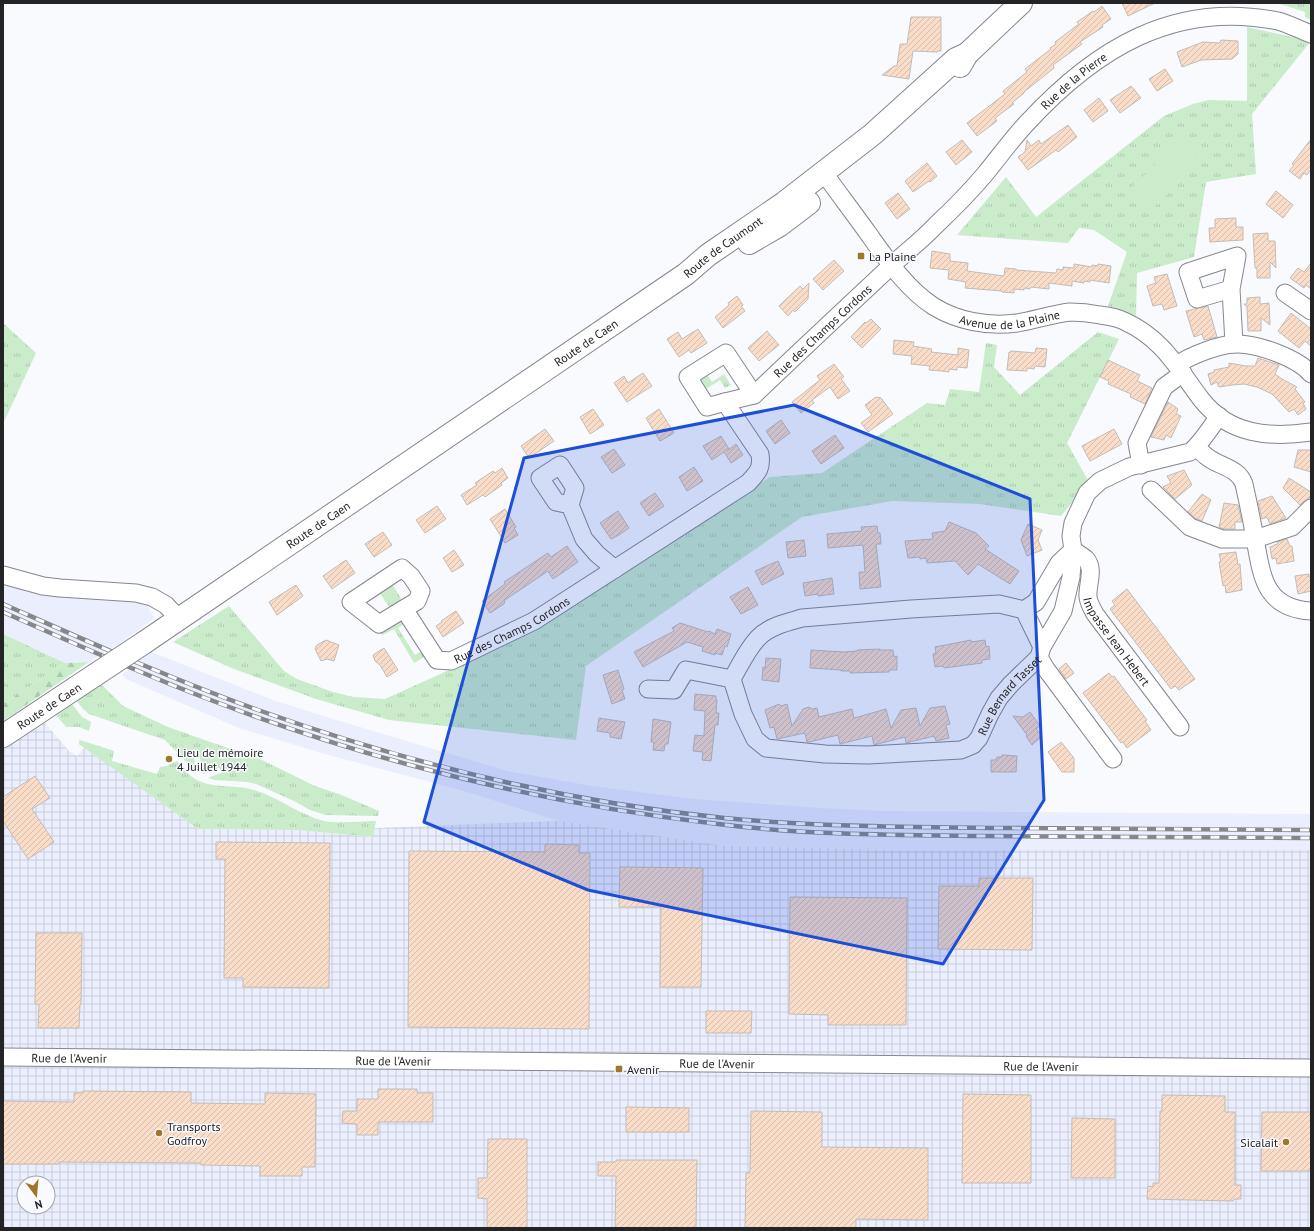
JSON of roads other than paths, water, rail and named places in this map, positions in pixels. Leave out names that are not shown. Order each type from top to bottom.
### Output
[{"type":"main road","name":"Route de Caumont","points":[[631,312],[686,274],[708,255],[784,203],[828,179],[873,134],[956,59],[966,54],[1021,3]]},
{"type":"main road","name":"Route de Caen","points":[[3,736],[145,642],[631,312]]},
{"type":"street","name":"Rue de la Pierre","points":[[891,266],[944,217],[984,175],[1025,126],[1070,80],[1118,45],[1139,33],[1199,15],[1242,14],[1279,21],[1311,34]]},
{"type":"street","name":"Avenue de la Plaine","points":[[828,179],[891,266],[918,294],[932,305],[948,314],[967,320],[988,324],[1016,323],[1069,312],[1083,312],[1123,320],[1154,339],[1180,369],[1202,400],[1219,416],[1239,427],[1260,434],[1282,435],[1311,432]]},
{"type":"street","name":"Rue des Champs Cordons","points":[[754,395],[726,353],[688,377],[707,407],[754,395],[891,266]]},
{"type":"street","points":[[1231,289],[1234,344]]},
{"type":"street","points":[[1286,292],[1311,311]]},
{"type":"street","points":[[1141,465],[1137,443],[1164,387],[1180,369],[1184,360],[1207,350],[1234,344],[1268,349],[1290,358],[1310,372]]},
{"type":"street","name":"Rue des Champs Cordons","points":[[404,609],[436,660],[451,661],[534,621],[615,569],[748,483],[758,472],[762,464],[760,454],[725,402]]},
{"type":"street","points":[[1113,759],[1046,668],[1040,652],[1063,611],[1071,577],[1073,550],[1071,536],[1073,523],[1087,493],[1100,481],[1129,468],[1190,452],[1197,448],[1219,416]]},
{"type":"street","points":[[1197,448],[1207,457],[1236,472],[1242,477],[1260,569],[1266,587],[1281,602],[1300,611],[1311,611]]},
{"type":"street","points":[[1151,490],[1190,527],[1222,539],[1255,539],[1292,527],[1311,508]]},
{"type":"street","points":[[570,505],[584,539],[597,554],[615,569]]},
{"type":"street","points":[[648,689],[674,690],[686,670],[732,679],[751,648],[760,637],[785,623],[802,618],[911,609],[999,604],[1024,610],[1036,602],[1059,563],[1073,550]]},
{"type":"street","name":"Impasse Jean Hebert","points":[[1073,550],[1087,560],[1090,567],[1088,595],[1090,604],[1095,614],[1180,728]]},
{"type":"street","points":[[3,575],[43,586],[136,593],[152,597],[166,606],[179,619]]},
{"type":"street","name":"Rue Bernard Tasset","points":[[732,679],[743,714],[755,739],[766,748],[818,753],[868,755],[961,750],[979,738],[999,698],[1040,652],[1024,610]]},
{"type":"street","name":"Rue de l'Avenir","points":[[3,1057],[1311,1068]]},
{"type":"railway","points":[[3,604],[193,686],[314,729],[372,747],[488,778],[606,802],[724,818],[828,825],[966,828],[1311,830]]},
{"type":"railway","points":[[3,612],[156,679],[270,722],[396,761],[459,778],[588,805],[751,828],[816,832],[947,836],[1311,838]]},
{"type":"place","name":"La Plaine","points":[[861,256]]},
{"type":"place","name":"Lieu de mémoire 4 Juillet 1944","points":[[169,759]]},
{"type":"place","name":"Avenir","points":[[619,1069]]},
{"type":"place","name":"Transports Godfroy","points":[[159,1133]]},
{"type":"place","name":"Sicalait","points":[[1286,1142]]}]
